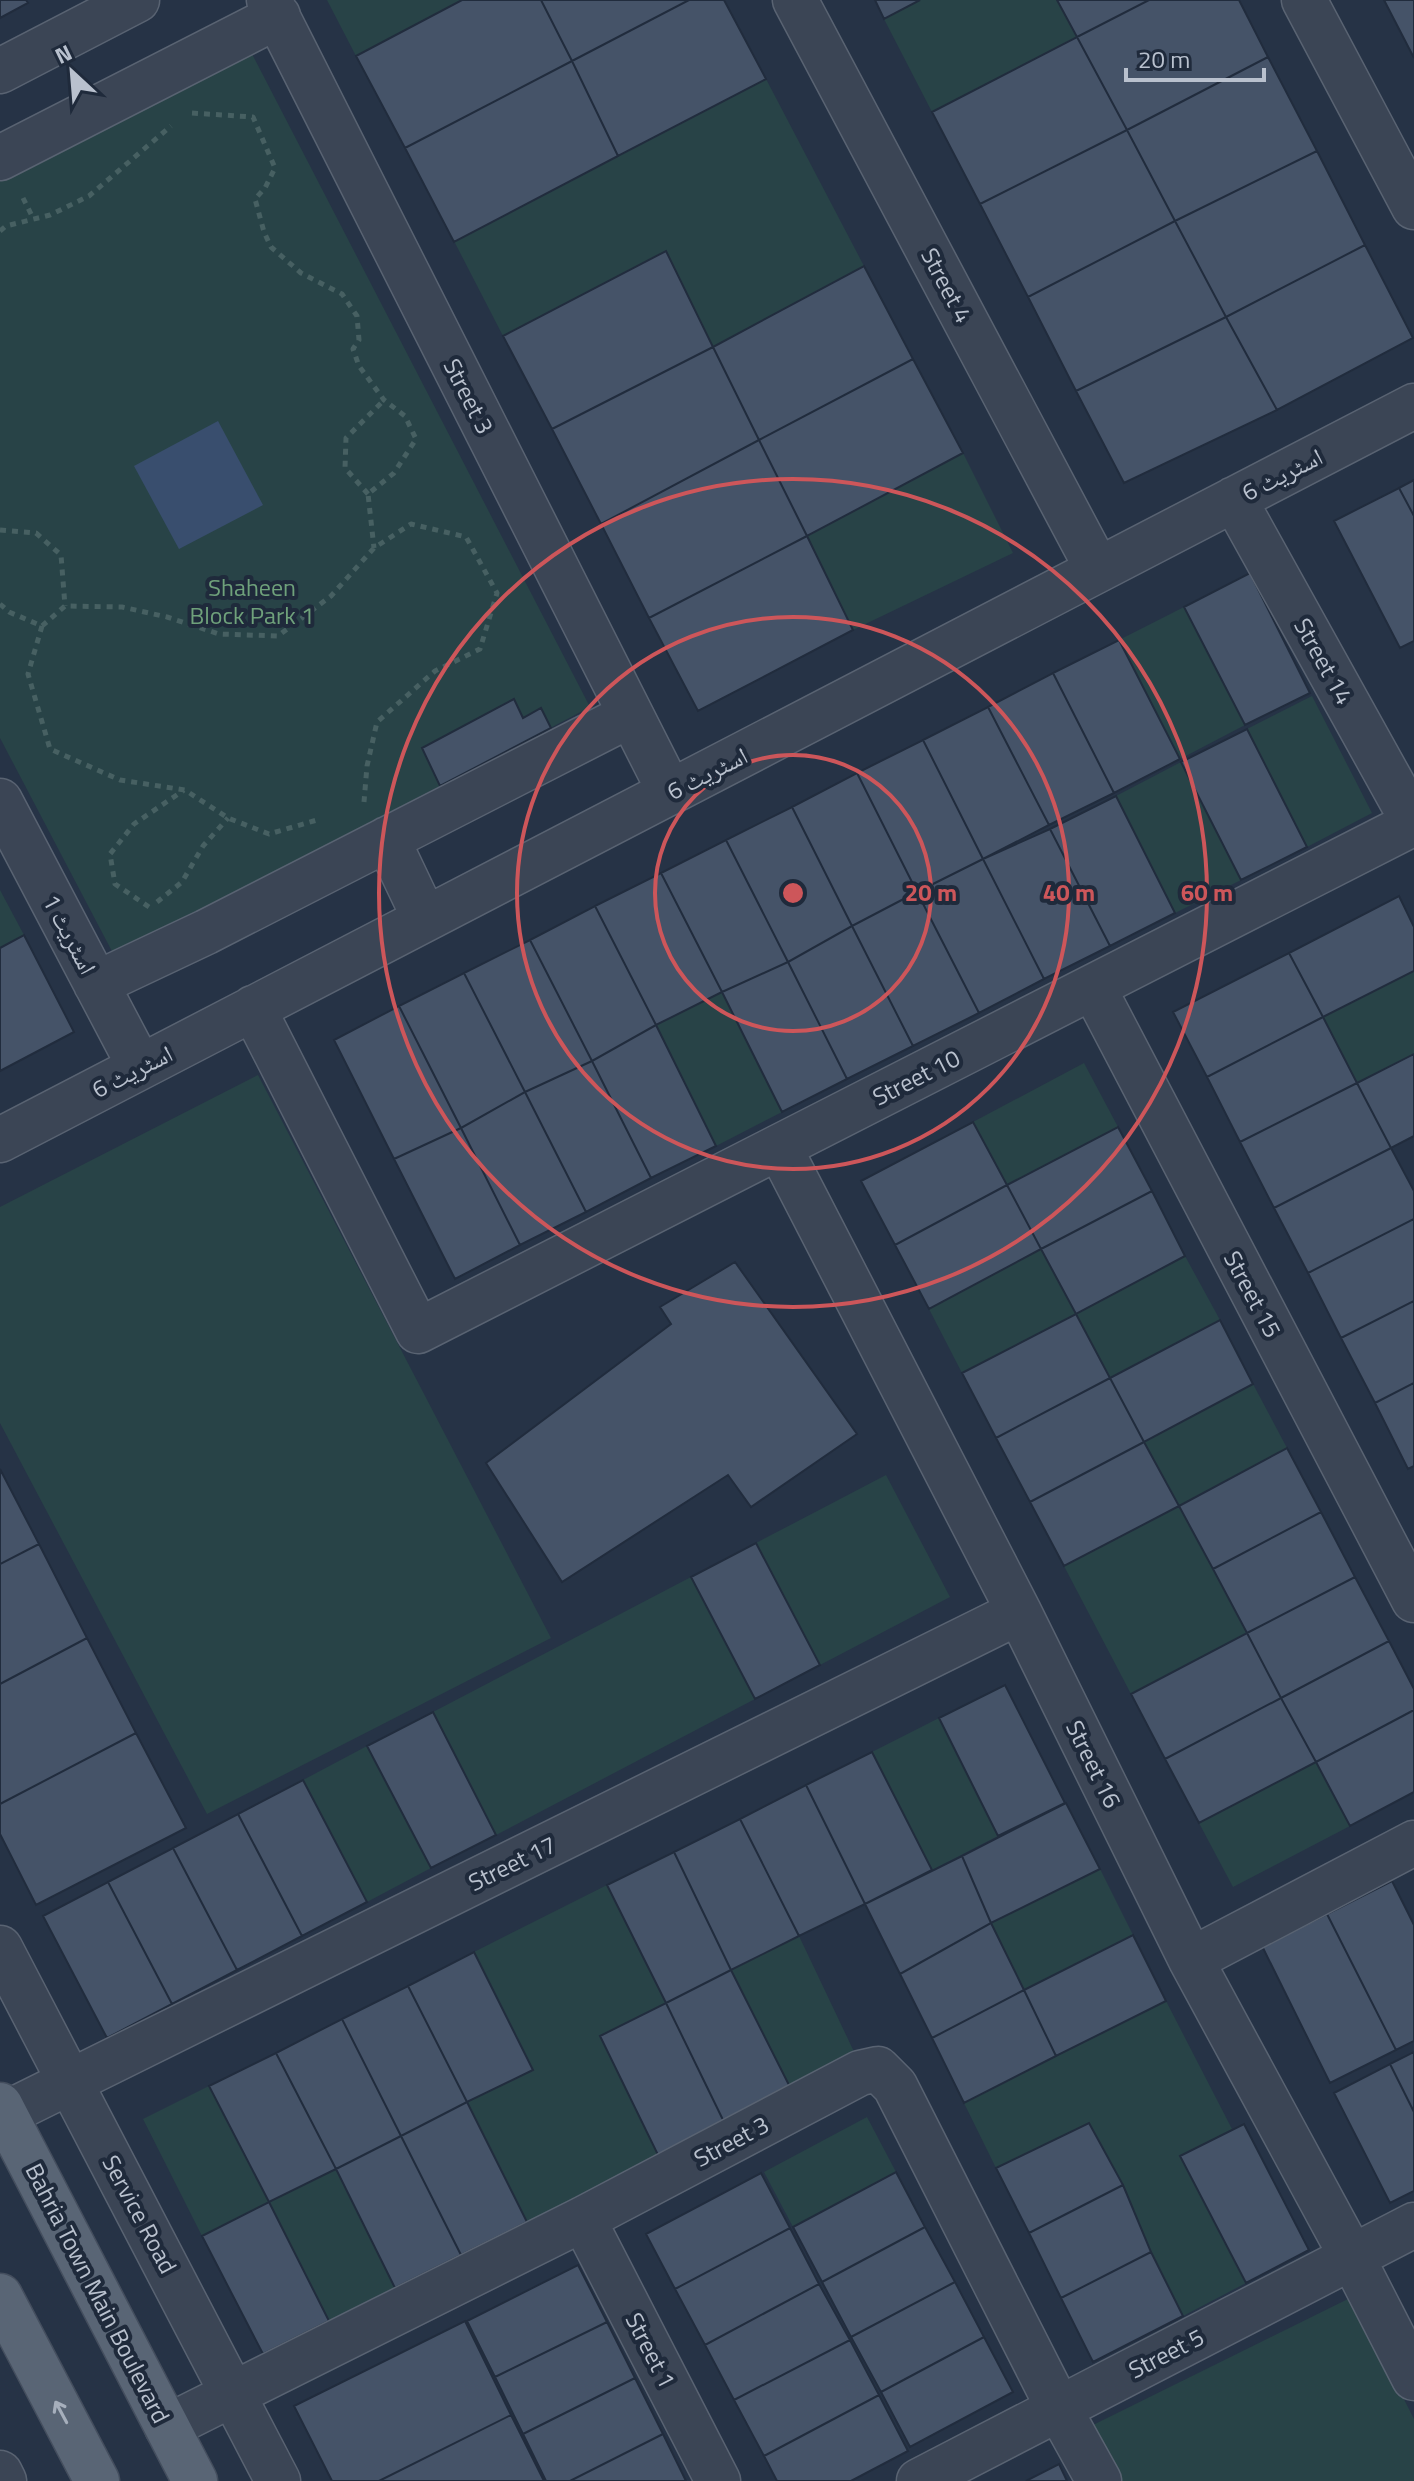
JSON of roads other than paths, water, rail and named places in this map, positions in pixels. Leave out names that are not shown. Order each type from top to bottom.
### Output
[{"type":"main road","name":"Bahria Town Main Boulevard","points":[[2,2109],[195,2481]]},
{"type":"main road","points":[[0,2296],[97,2481]]},
{"type":"street","points":[[0,71],[137,0]]},
{"type":"street","name":"Street 4","points":[[795,0],[1098,570]]},
{"type":"street","points":[[1304,0],[1414,207]]},
{"type":"street","points":[[1,154],[274,8]]},
{"type":"street","name":"Street 3","points":[[274,8],[670,792]]},
{"type":"street","name":"اسٹریٹ 6","points":[[0,1140],[1414,406]]},
{"type":"street","name":"Street 14","points":[[1234,499],[1414,823]]},
{"type":"street","points":[[96,984],[206,932],[630,715]]},
{"type":"street","name":"اسٹریٹ 1","points":[[0,801],[140,1067]]},
{"type":"street","name":"Street 10","points":[[253,1008],[418,1331],[1414,823]]},
{"type":"street","points":[[387,839],[425,919]]},
{"type":"street","name":"Street 15","points":[[1093,987],[1414,1600]]},
{"type":"street","name":"Street 16","points":[[779,1147],[1019,1612],[1191,1960],[1414,2378]]},
{"type":"street","name":"Street 17","points":[[2,2109],[70,2082],[1019,1612]]},
{"type":"street","points":[[1191,1960],[1414,1843]]},
{"type":"street","name":"Service Road","points":[[0,1948],[278,2481]]},
{"type":"street","name":"Street 3","points":[[167,2427],[583,2219],[860,2073],[878,2069],[895,2086],[1059,2409],[1099,2481]]},
{"type":"street","name":"Street 1","points":[[583,2219],[718,2481]]},
{"type":"street","name":"Street 5","points":[[919,2481],[1414,2225]]},
{"type":"street","points":[[0,2473],[4,2481]]},
{"type":"water","points":[[218,421],[263,505],[179,549],[134,466]]},
{"type":"park label","name":"Shaheen Block Park 1","points":[[252,601]]}]
